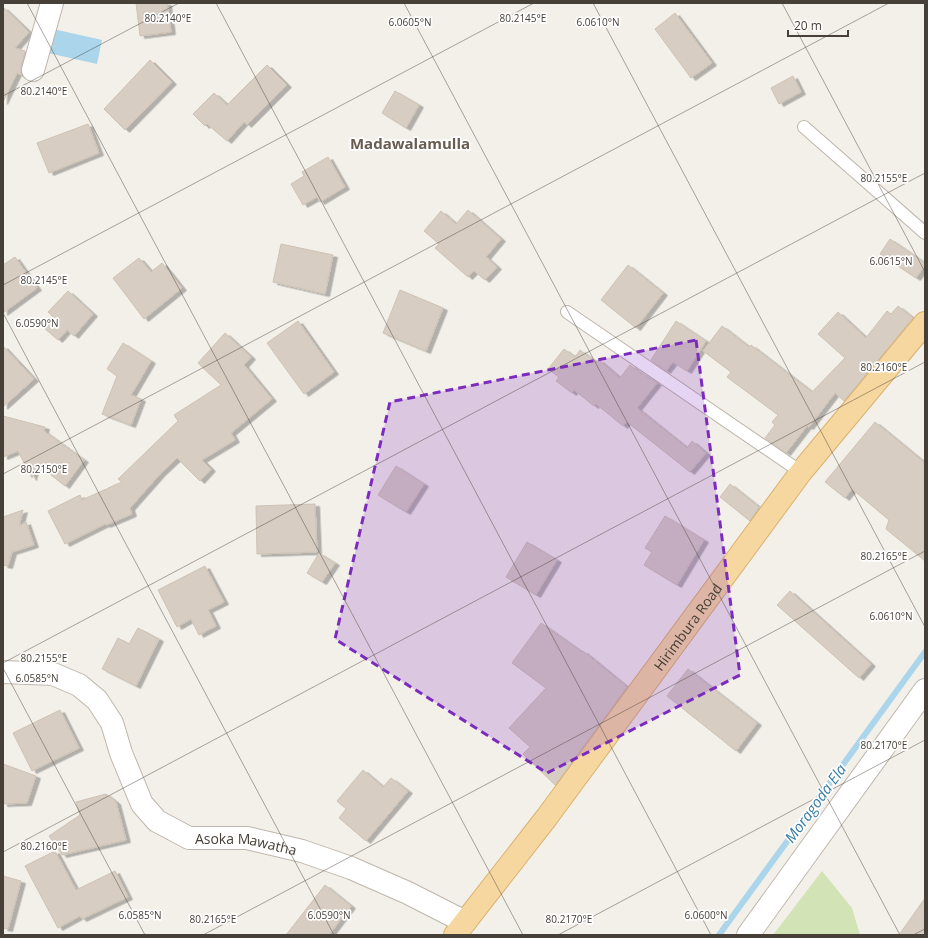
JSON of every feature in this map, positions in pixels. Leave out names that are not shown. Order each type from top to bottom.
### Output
[{"type":"main road","name":"Hirimbura Road","points":[[460,929],[556,804],[801,472],[925,323]]},
{"type":"street","points":[[33,70],[52,3]]},
{"type":"street","name":"Asoka Mawatha","points":[[3,672],[53,674],[79,685],[97,700],[112,723],[121,753],[142,804],[157,821],[189,838],[247,838],[302,850],[350,868],[408,893],[460,929]]},
{"type":"street","points":[[748,935],[925,690]]},
{"type":"lane","points":[[804,127],[925,233]]},
{"type":"lane","points":[[568,312],[801,472]]},
{"type":"highlighted area","points":[[696,340],[740,675],[547,773],[335,639],[390,402]]},
{"type":"green space","points":[[822,871],[852,908],[860,935],[773,935]]},
{"type":"water","points":[[53,29],[102,40],[97,64],[48,53]]},
{"type":"building","points":[[136,3],[167,3],[171,32],[140,36]]},
{"type":"building","points":[[3,7],[29,32],[15,48],[25,51],[21,67],[22,75],[17,73],[3,102]]},
{"type":"building","points":[[675,13],[712,63],[691,78],[655,29]]},
{"type":"building","points":[[150,60],[172,82],[125,130],[104,109]]},
{"type":"building","points":[[267,65],[287,85],[247,125],[244,122],[227,141],[207,124],[205,126],[193,114],[214,93],[227,105]]},
{"type":"building","points":[[793,76],[801,92],[779,104],[771,88]]},
{"type":"building","points":[[395,91],[419,105],[406,128],[382,113]]},
{"type":"building","points":[[88,124],[99,153],[49,173],[37,143]]},
{"type":"building","points":[[328,157],[345,187],[320,202],[317,197],[303,205],[291,184],[304,176],[302,172]]},
{"type":"building","points":[[468,210],[501,239],[486,257],[497,267],[485,280],[474,271],[468,277],[435,248],[439,244],[424,231],[441,211],[456,224]]},
{"type":"building","points":[[890,239],[925,263],[916,278],[880,254]]},
{"type":"building","points":[[281,244],[333,255],[325,294],[273,282]]},
{"type":"building","points":[[15,257],[37,288],[3,313],[3,265]]},
{"type":"building","points":[[139,258],[151,272],[162,263],[182,288],[144,319],[113,278]]},
{"type":"building","points":[[628,265],[663,293],[636,328],[601,300]]},
{"type":"building","points":[[400,290],[443,308],[426,351],[383,333]]},
{"type":"building","points":[[68,291],[93,314],[74,336],[67,330],[58,340],[44,328],[54,318],[48,312]]},
{"type":"building","points":[[898,306],[913,318],[844,401],[835,393],[809,427],[807,426],[786,453],[765,438],[775,425],[772,422],[778,415],[727,377],[731,372],[703,351],[722,326],[749,347],[751,345],[812,392],[845,358],[818,334],[838,312],[866,338],[887,311],[891,314]]},
{"type":"building","points":[[298,321],[334,372],[304,394],[267,343]]},
{"type":"building","points":[[676,321],[706,341],[687,371],[673,362],[666,371],[651,360]]},
{"type":"building","points":[[225,333],[251,357],[244,365],[272,399],[231,433],[235,440],[202,460],[211,469],[200,481],[177,458],[161,473],[130,508],[132,514],[106,525],[105,524],[65,544],[48,511],[80,495],[82,500],[106,489],[105,491],[108,488],[122,482],[118,479],[178,421],[174,415],[221,385],[198,363]]},
{"type":"building","points":[[123,343],[151,361],[131,395],[141,399],[131,425],[102,414],[117,376],[107,369]]},
{"type":"building","points":[[3,346],[34,379],[3,407]]},
{"type":"building","points":[[564,349],[575,357],[580,350],[597,363],[599,360],[620,378],[630,365],[657,383],[637,408],[687,448],[692,441],[706,453],[690,472],[627,422],[623,426],[596,404],[594,406],[574,390],[572,393],[556,381],[559,377],[548,369]]},
{"type":"building","points":[[3,416],[45,427],[44,431],[84,460],[65,486],[36,463],[32,478],[18,451],[3,457]]},
{"type":"building","points":[[875,422],[925,463],[925,561],[886,529],[889,520],[852,489],[845,498],[825,482]]},
{"type":"building","points":[[396,466],[424,484],[406,512],[378,495]]},
{"type":"building","points":[[730,484],[759,507],[750,521],[720,497]]},
{"type":"building","points":[[315,504],[317,552],[257,554],[256,506]]},
{"type":"building","points":[[23,510],[19,526],[26,522],[34,545],[12,552],[8,566],[3,565],[3,517]]},
{"type":"building","points":[[665,516],[704,540],[677,585],[644,565],[652,552],[645,548]]},
{"type":"building","points":[[527,542],[557,560],[536,595],[506,577]]},
{"type":"building","points":[[319,553],[335,563],[322,582],[307,573]]},
{"type":"building","points":[[205,566],[224,602],[208,610],[216,626],[199,635],[191,619],[177,627],[158,590]]},
{"type":"building","points":[[790,591],[871,664],[859,678],[777,605]]},
{"type":"building","points":[[541,623],[582,652],[583,651],[627,687],[555,785],[523,754],[530,747],[509,728],[546,688],[512,663]]},
{"type":"building","points":[[138,628],[159,639],[136,686],[102,669],[118,638],[129,644]]},
{"type":"building","points":[[688,669],[757,723],[736,751],[667,696]]},
{"type":"building","points":[[60,710],[79,748],[32,771],[13,733]]},
{"type":"building","points":[[3,764],[36,776],[27,803],[3,804]]},
{"type":"building","points":[[363,770],[383,787],[391,778],[408,791],[366,841],[339,818],[346,809],[337,801]]},
{"type":"building","points":[[106,794],[116,802],[126,840],[62,855],[49,836],[80,815],[76,802]]},
{"type":"building","points":[[55,851],[76,890],[115,871],[128,897],[82,919],[80,916],[58,928],[25,866]]},
{"type":"building","points":[[3,876],[21,881],[8,929],[3,928]]},
{"type":"building","points":[[325,885],[351,906],[329,935],[286,935]]},
{"type":"building","points":[[925,898],[925,935],[899,935]]},
{"type":"waterway","name":"Moragoda Ela","points":[[719,935],[925,652]]},
{"type":"district","name":"Madawalamulla","points":[[410,143]]}]
